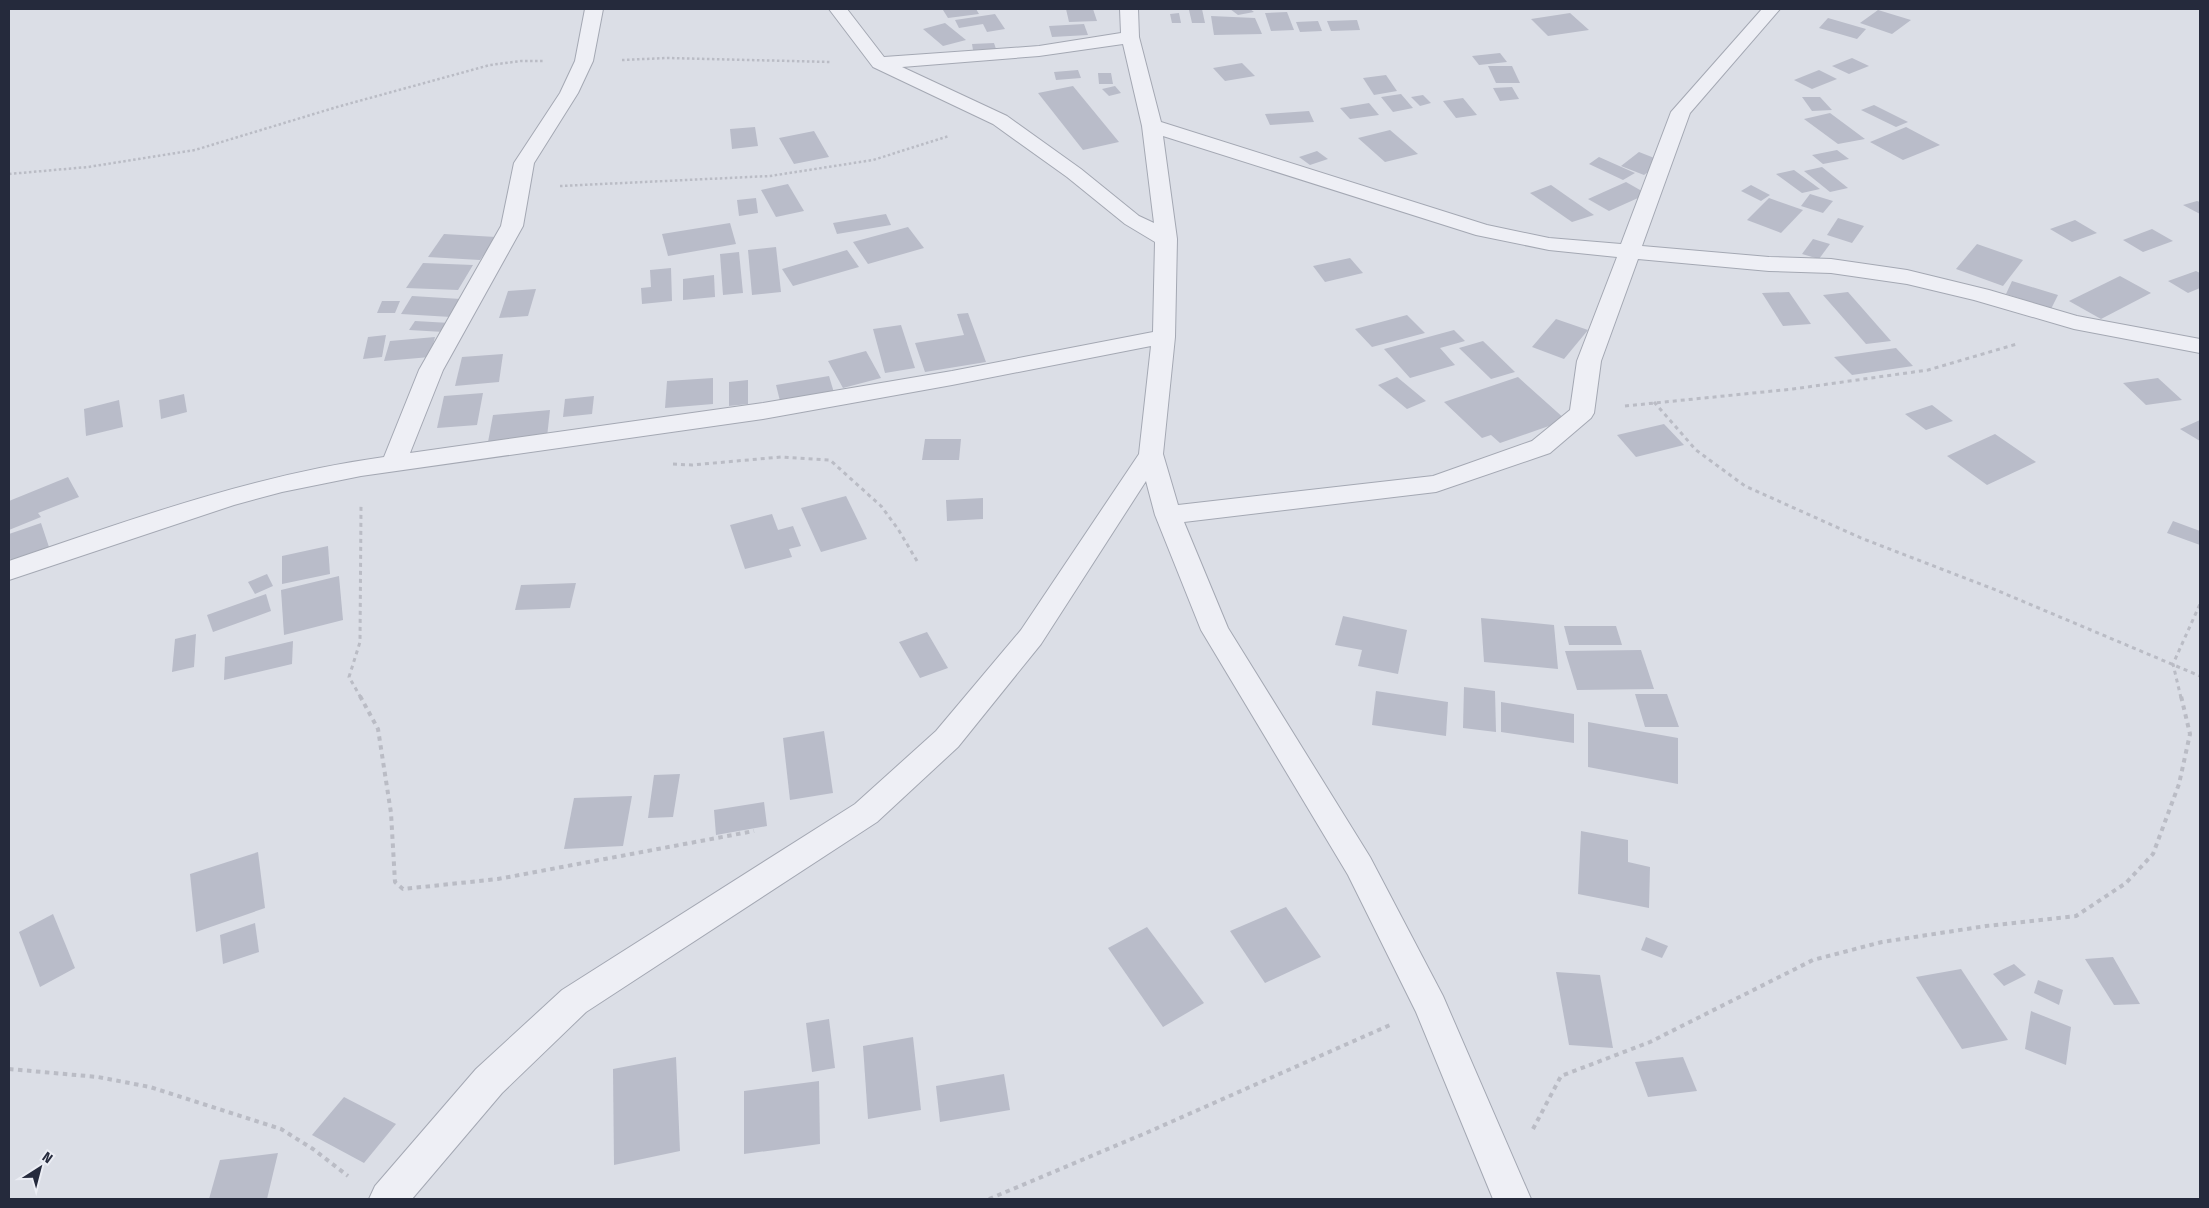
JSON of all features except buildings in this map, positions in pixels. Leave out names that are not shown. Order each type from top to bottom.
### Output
[{"type":"street","points":[[393,464],[431,370],[512,226],[524,163],[569,93],[584,61],[592,28],[594,9]]},
{"type":"street","points":[[838,9],[879,63],[1000,120],[1074,173],[1132,220],[1166,239]]},
{"type":"street","points":[[1129,9],[1130,37],[1152,126],[1166,239],[1164,337],[1152,454],[1168,515],[1215,630],[1358,866],[1431,1007],[1508,1190]]},
{"type":"street","points":[[1168,515],[1436,484],[1541,447],[1582,413],[1589,361],[1681,112],[1771,9]]},
{"type":"street","points":[[879,63],[1039,51],[1130,37]]},
{"type":"street","points":[[1152,126],[1482,231],[1549,244],[1769,264],[1831,266],[1907,277],[1981,295],[2074,322],[2200,346]]},
{"type":"street","points":[[2171,340],[2200,327]]},
{"type":"street","points":[[9,571],[143,524],[257,489],[361,468],[763,411],[952,378],[1164,337]]},
{"type":"street","points":[[388,1199],[489,1081],[574,1001],[866,814],[947,739],[1031,637],[1152,454]]},
{"type":"path","points":[[9,174],[88,167],[195,150],[337,107],[490,65],[521,61],[667,58],[879,63]]},
{"type":"path","points":[[520,188],[770,176],[873,160],[1000,120]]},
{"type":"path","points":[[1582,413],[1654,402],[1793,389],[1928,370],[2023,343],[2074,322]]},
{"type":"path","points":[[1654,402],[1696,450],[1745,486],[1861,538],[1996,590],[2200,676]]},
{"type":"path","points":[[664,463],[692,464],[781,457],[830,460],[881,506],[918,561]]},
{"type":"path","points":[[361,468],[360,642],[349,677],[378,729],[391,814],[395,882],[403,889],[498,879],[760,830]]},
{"type":"path","points":[[1508,1190],[1561,1076],[1650,1042],[1813,960],[1882,942],[1986,926],[2076,916],[2126,883],[2153,854],[2179,784],[2190,734],[2173,664],[2200,604]]},
{"type":"path","points":[[989,1199],[1146,1134],[1431,1007]]},
{"type":"path","points":[[9,1069],[98,1076],[150,1087],[282,1129],[313,1149],[356,1183]]}]
